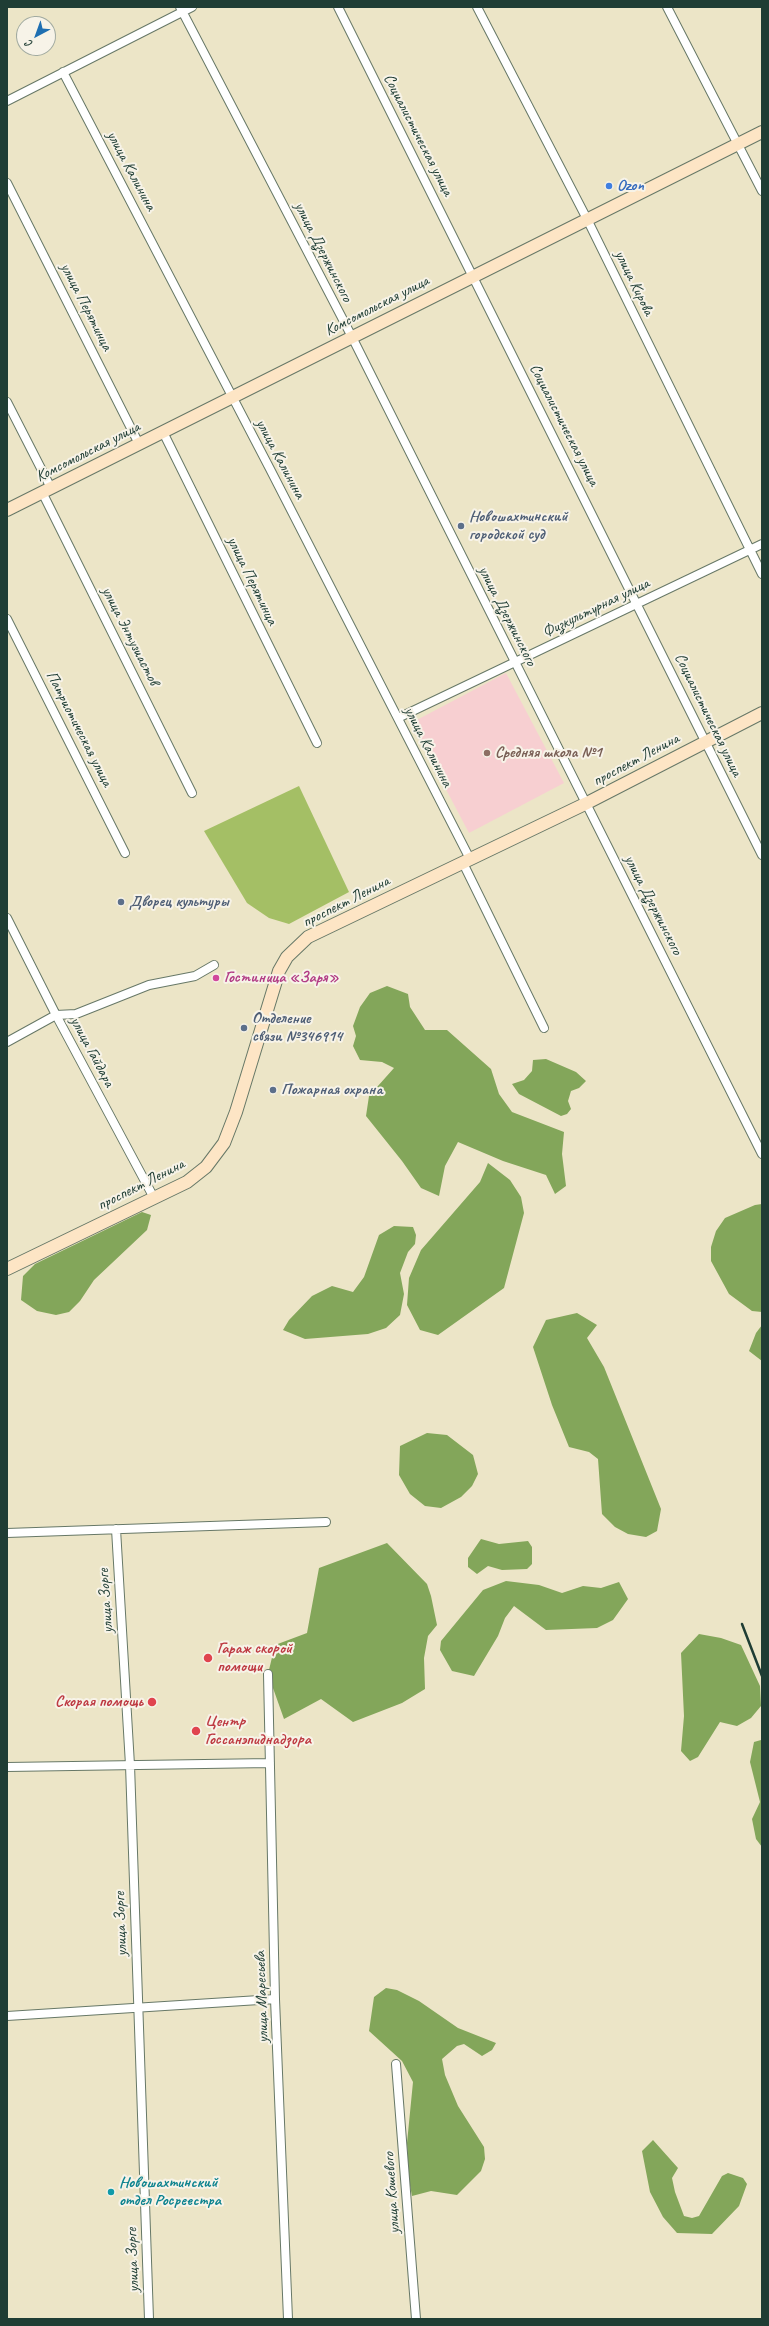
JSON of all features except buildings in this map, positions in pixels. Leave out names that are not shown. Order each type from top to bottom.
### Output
[{"type":"main road","name":"Комсомольская улица","points":[[7,510],[762,132]]},
{"type":"main road","name":"проспект Ленина","points":[[10,1269],[187,1182],[206,1167],[224,1143],[236,1112],[270,996],[286,957],[308,937],[587,803],[762,713]]},
{"type":"street","points":[[7,101],[181,10],[192,7]]},
{"type":"street","name":"Социалистическая улица","points":[[338,7],[638,604],[762,856]]},
{"type":"street","name":"улица Кирова","points":[[478,7],[586,219],[762,574]]},
{"type":"street","points":[[667,7],[762,191]]},
{"type":"street","name":"улица Дзержинского","points":[[181,10],[352,337],[762,1154]]},
{"type":"street","name":"улица Калинина","points":[[63,72],[398,718],[544,1028]]},
{"type":"street","name":"улица Перятинца","points":[[7,183],[139,444]]},
{"type":"street","name":"улица Энтузиастов","points":[[7,402],[47,490],[192,794]]},
{"type":"street","name":"улица Перятинца","points":[[163,432],[317,743]]},
{"type":"street","name":"Физкультурная улица","points":[[398,718],[762,544]]},
{"type":"street","name":"Патриотическая улица","points":[[7,619],[125,852]]},
{"type":"street","name":"улица Гайдара","points":[[7,918],[56,1015],[154,1198]]},
{"type":"street","points":[[7,1042],[56,1015],[76,1014],[150,986],[195,976],[214,965]]},
{"type":"street","points":[[7,1533],[326,1522]]},
{"type":"street","name":"улица Зорге","points":[[116,1529],[130,1765],[137,2008],[149,2319]]},
{"type":"street","name":"улица Маресьева","points":[[268,1674],[275,1999],[288,2319]]},
{"type":"street","points":[[7,1767],[270,1763]]},
{"type":"street","points":[[7,2016],[275,1999]]},
{"type":"street","name":"улица Кошевого","points":[[396,2064],[416,2319]]},
{"type":"shaded area","name":"Средняя школа №1","points":[[506,673],[564,783],[469,833],[411,723]]},
{"type":"green space","points":[[299,786],[349,892],[289,924],[269,918],[247,903],[204,831]]},
{"type":"green space","points":[[387,986],[408,994],[410,1007],[425,1030],[447,1030],[491,1069],[499,1094],[512,1112],[564,1132],[562,1154],[566,1186],[555,1194],[546,1175],[503,1161],[458,1142],[445,1166],[439,1196],[421,1188],[402,1161],[366,1116],[369,1096],[394,1068],[382,1062],[360,1060],[353,1046],[356,1036],[353,1026],[360,1007],[370,993]]},
{"type":"green space","points":[[546,1059],[576,1072],[586,1081],[579,1088],[571,1091],[568,1101],[571,1109],[567,1114],[561,1116],[519,1094],[512,1084],[524,1080],[532,1071],[533,1060]]},
{"type":"green space","points":[[488,1163],[510,1180],[521,1197],[524,1213],[504,1288],[438,1335],[420,1330],[407,1305],[409,1278],[421,1250],[480,1182]]},
{"type":"green space","points":[[762,1204],[762,1312],[752,1311],[729,1294],[711,1261],[711,1247],[716,1231],[725,1218],[755,1205]]},
{"type":"green space","points":[[142,1212],[151,1215],[147,1230],[94,1280],[80,1301],[69,1312],[56,1315],[37,1311],[21,1300],[23,1276],[35,1264]]},
{"type":"green space","points":[[394,1226],[413,1227],[416,1235],[415,1244],[408,1252],[400,1273],[404,1294],[400,1315],[386,1328],[368,1334],[305,1339],[283,1330],[289,1320],[312,1296],[332,1286],[353,1292],[364,1277],[379,1235]]},
{"type":"green space","points":[[577,1313],[597,1325],[587,1338],[604,1367],[661,1509],[657,1531],[646,1537],[628,1534],[615,1527],[602,1514],[598,1459],[589,1452],[569,1447],[552,1405],[533,1347],[546,1320]]},
{"type":"green space","points":[[762,1325],[762,1361],[749,1351],[756,1333]]},
{"type":"green space","points":[[427,1433],[447,1435],[473,1455],[478,1474],[472,1486],[461,1497],[441,1508],[425,1506],[410,1494],[399,1475],[400,1446]]},
{"type":"green space","points":[[481,1539],[499,1544],[528,1541],[532,1547],[532,1564],[527,1569],[502,1570],[488,1566],[477,1574],[468,1567],[468,1558]]},
{"type":"green space","points":[[387,1543],[427,1584],[431,1596],[437,1625],[428,1636],[424,1658],[425,1689],[402,1703],[353,1722],[321,1699],[284,1719],[268,1674],[275,1645],[307,1633],[319,1568]]},
{"type":"green space","points":[[506,1581],[539,1585],[562,1593],[583,1586],[601,1588],[619,1582],[628,1599],[613,1620],[597,1628],[546,1630],[514,1606],[505,1618],[498,1636],[474,1676],[452,1671],[440,1650],[441,1641],[483,1590]]},
{"type":"green space","points":[[699,1634],[721,1638],[741,1645],[760,1686],[761,1706],[751,1718],[737,1726],[720,1722],[698,1757],[690,1761],[681,1751],[684,1716],[681,1653]]},
{"type":"green space","points":[[761,1740],[762,1847],[756,1839],[752,1819],[760,1802],[750,1762],[754,1742]]},
{"type":"green space","points":[[386,1988],[397,1990],[419,2001],[458,2028],[496,2043],[492,2050],[482,2056],[464,2044],[457,2046],[442,2059],[445,2075],[458,2106],[484,2147],[485,2159],[481,2171],[457,2195],[431,2191],[412,2196],[409,2180],[407,2143],[413,2082],[402,2061],[369,2031],[374,1997]]},
{"type":"green space","points":[[653,2140],[678,2168],[672,2178],[675,2192],[684,2216],[692,2218],[699,2216],[722,2176],[728,2173],[743,2178],[747,2184],[739,2206],[712,2234],[677,2233],[663,2217],[650,2192],[642,2151]]},
{"type":"railway","points":[[742,1624],[762,1676]]},
{"type":"place","name":"Ozon","points":[[609,186]]},
{"type":"place","name":"Новошахтинский городской суд","points":[[461,526]]},
{"type":"place","name":"Средняя школа №1","points":[[487,753]]},
{"type":"place","name":"Дворец культуры","points":[[121,902]]},
{"type":"place","name":"Гостиница «Заря»","points":[[216,978]]},
{"type":"place","name":"Отделение связи №346914","points":[[244,1028]]},
{"type":"place","name":"Пожарная охрана","points":[[273,1090]]},
{"type":"place","name":"Гараж скорой помощи","points":[[208,1658]]},
{"type":"place","name":"Скорая помощь","points":[[152,1702]]},
{"type":"place","name":"Центр Госсанэпиднадзора","points":[[196,1731]]},
{"type":"place","name":"Новошахтинский отдел Росреестра","points":[[111,2192]]}]
